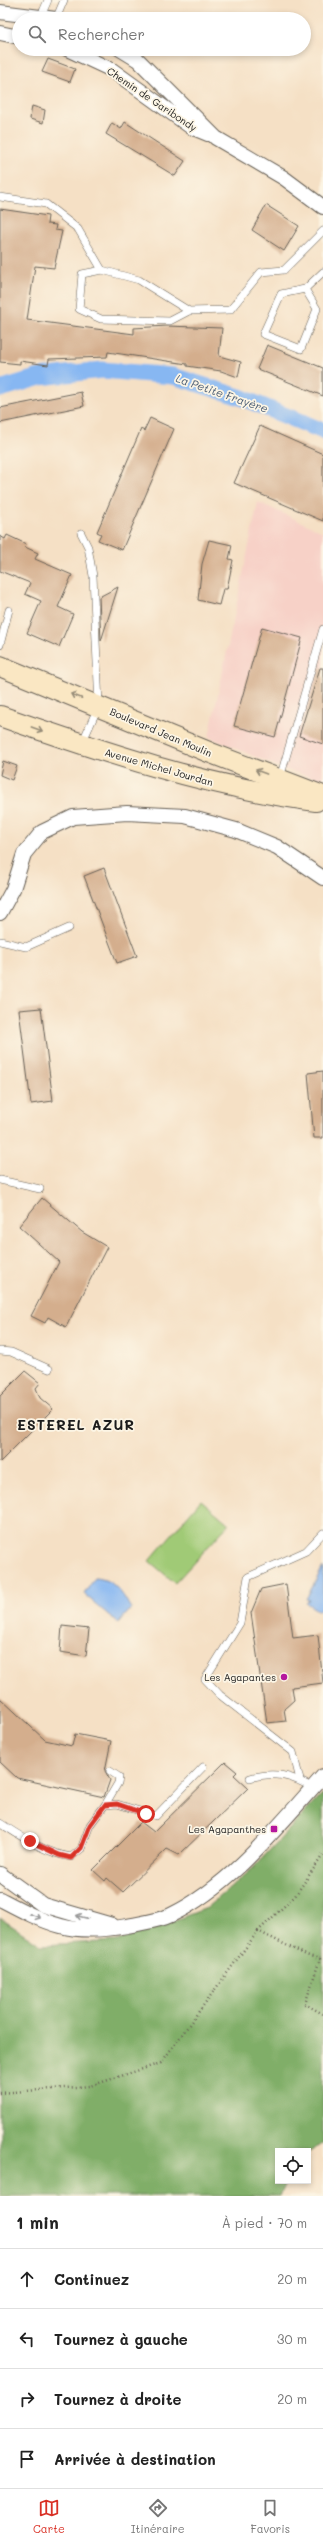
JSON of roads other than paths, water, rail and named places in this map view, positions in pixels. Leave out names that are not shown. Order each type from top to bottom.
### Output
[{"type":"main road","name":"Boulevard Jean Moulin","points":[[0,666],[99,705],[211,754],[280,778],[323,796]]},
{"type":"main road","name":"Avenue Michel Jourdan","points":[[0,716],[82,745],[221,785],[323,802]]},
{"type":"street","points":[[0,12],[12,13]]},
{"type":"street","points":[[0,33],[12,36]]},
{"type":"street","name":"Chemin de Garibondy","points":[[82,56],[112,70],[191,126],[216,138],[284,178],[323,207]]},
{"type":"street","name":"Chemin de Garibondy","points":[[131,56],[138,60],[216,138]]},
{"type":"street","points":[[0,914],[13,889],[24,854],[42,832],[73,817],[127,813],[185,816],[236,830],[277,847],[323,878]]},
{"type":"street","points":[[0,1898],[29,1914],[61,1926],[89,1931],[120,1927],[170,1916],[201,1898],[238,1868],[323,1776]]},
{"type":"street","points":[[0,1874],[43,1905],[120,1927]]},
{"type":"lane","points":[[43,12],[48,0]]},
{"type":"lane","points":[[59,12],[64,0]]},
{"type":"lane","points":[[0,197],[46,204],[78,229],[102,270]]},
{"type":"lane","points":[[189,311],[139,280],[102,270],[82,274],[79,309],[101,319],[170,321],[189,311],[230,310],[261,272],[284,270],[323,231]]},
{"type":"lane","points":[[305,289],[317,309],[301,349],[263,334],[281,294],[305,289],[323,272]]},
{"type":"lane","points":[[81,533],[88,546],[93,576],[99,705],[82,745]]},
{"type":"lane","points":[[0,645],[9,610]]},
{"type":"lane","points":[[280,778],[323,629]]},
{"type":"lane","points":[[0,941],[26,947],[69,928]]},
{"type":"lane","points":[[0,1180],[40,1189]]},
{"type":"lane","points":[[0,1351],[11,1352],[49,1369]]},
{"type":"lane","points":[[300,1780],[293,1752],[220,1695],[205,1679],[240,1623],[248,1577],[306,1551],[323,1534]]},
{"type":"lane","points":[[105,1805],[117,1804],[156,1816],[203,1767]]},
{"type":"lane","points":[[0,1823],[30,1841],[59,1855],[71,1858],[81,1848],[90,1825],[105,1805],[118,1783],[118,1777],[110,1771]]},
{"type":"lane","points":[[250,1778],[268,1773],[300,1780],[313,1788]]},
{"type":"water","points":[[323,1567],[323,1608],[321,1607],[319,1611],[306,1603],[309,1600],[306,1599]]},
{"type":"water","points":[[95,1578],[108,1581],[113,1584],[125,1598],[131,1609],[118,1623],[84,1594]]},
{"type":"waterway","name":"La Petite Frayère","points":[[0,389],[40,377],[102,370],[173,376],[240,397],[323,431]]},
{"type":"place","name":"Les Agapantes","points":[[284,1677]]},
{"type":"place","name":"Les Agapanthes","points":[[274,1829]]},
{"type":"district","name":"ESTEREL AZUR","points":[[76,1424]]}]
